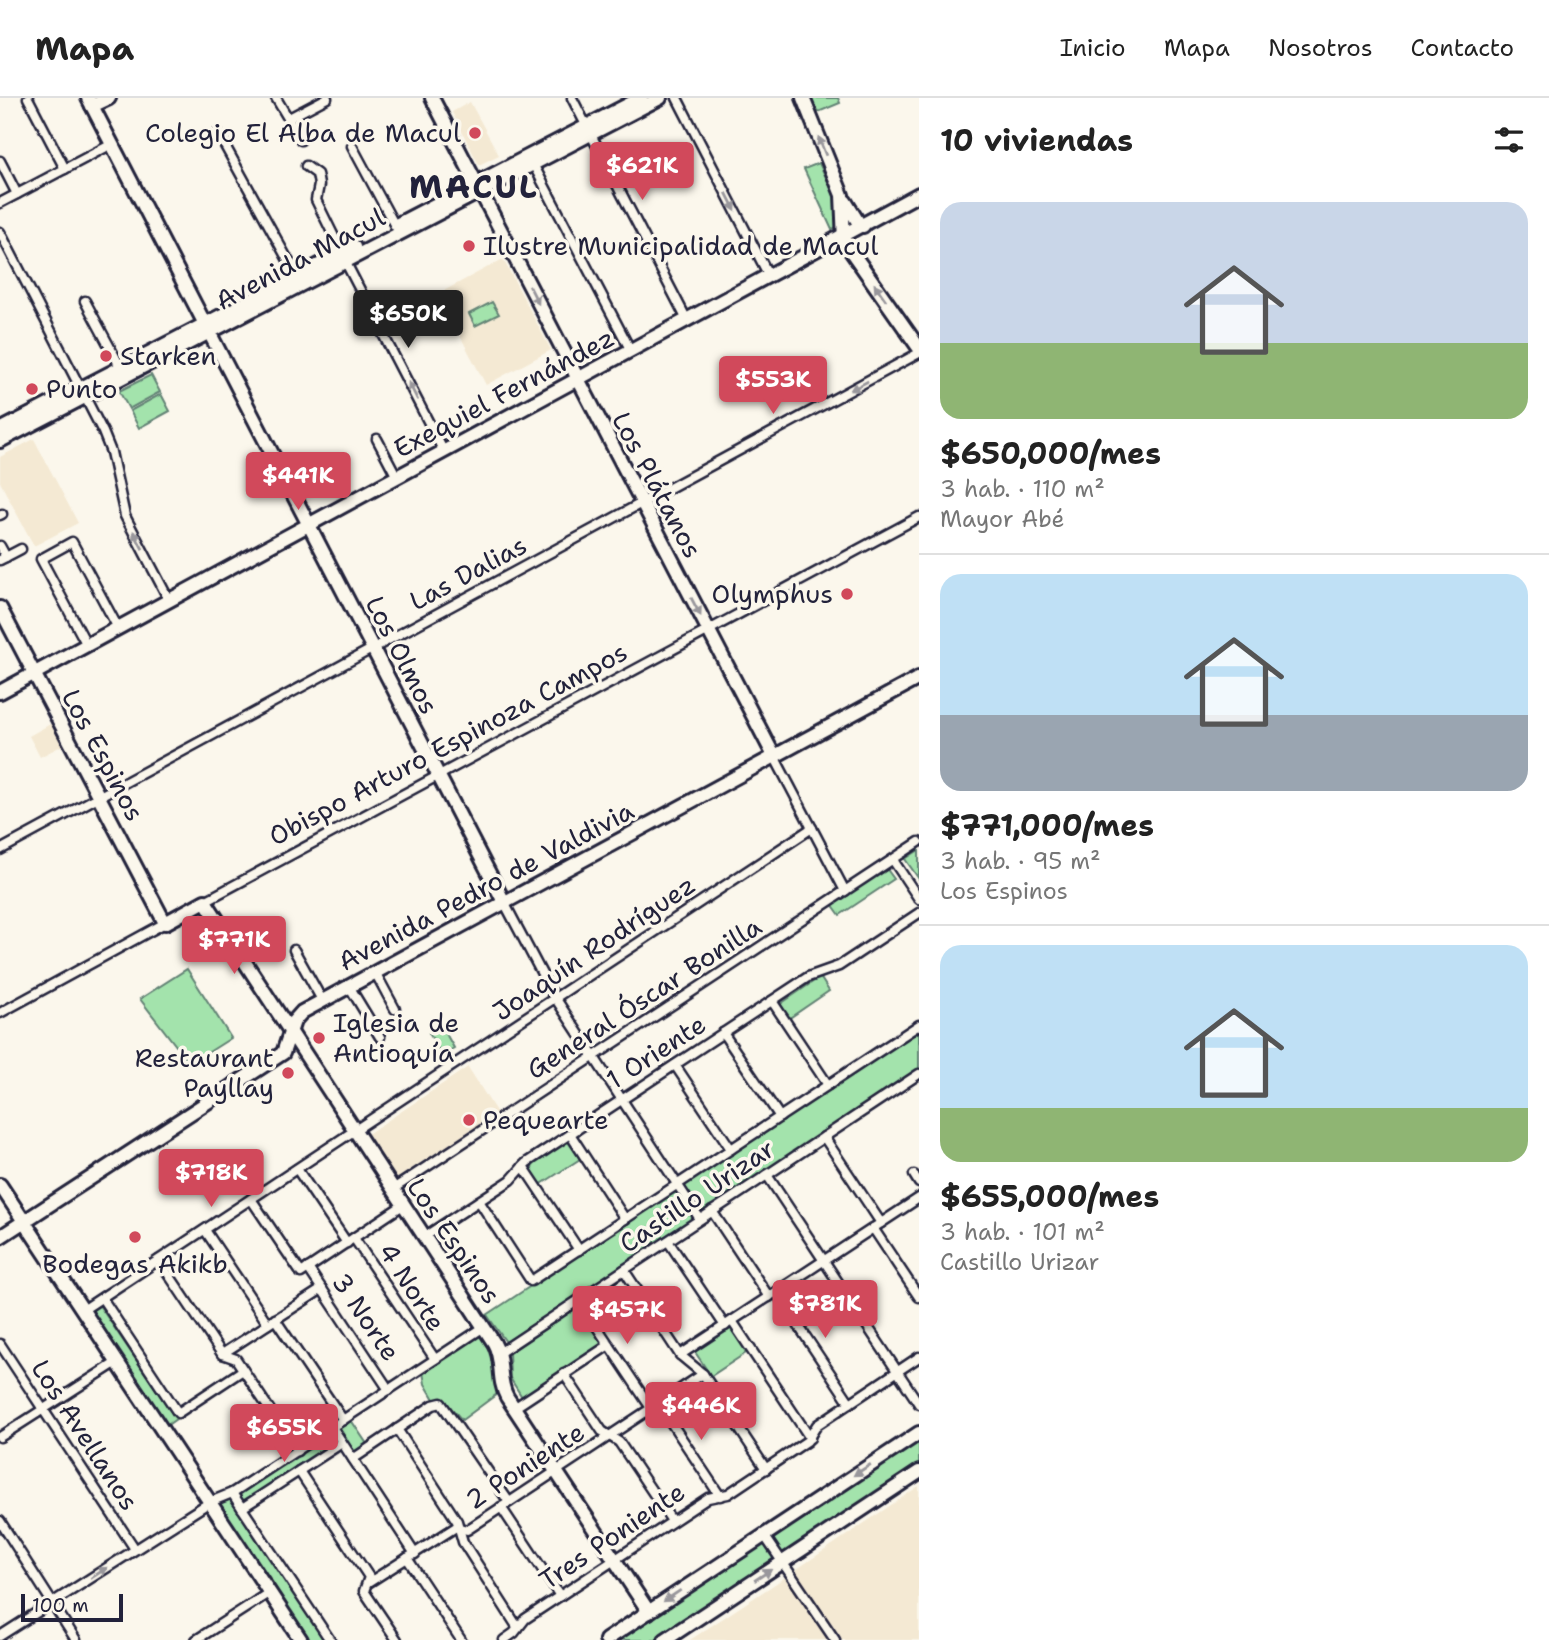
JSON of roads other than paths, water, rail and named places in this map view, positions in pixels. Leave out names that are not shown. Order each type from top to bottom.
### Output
[{"type":"main road","points":[[90,102],[109,98]]},
{"type":"main road","name":"Los Plátanos","points":[[432,98],[774,756]]},
{"type":"main road","name":"Avenida Macul","points":[[344,257],[395,226],[533,164],[640,98]]},
{"type":"main road","name":"Avenida Macul","points":[[0,441],[83,393],[299,280],[588,130],[660,98]]},
{"type":"main road","points":[[803,98],[842,195],[863,226]]},
{"type":"main road","name":"Los Olmos","points":[[90,102],[504,902]]},
{"type":"main road","name":"Exequiel Fernández","points":[[0,692],[919,194]]},
{"type":"main road","points":[[842,195],[843,237],[919,348]]},
{"type":"main road","name":"Avenida Macul","points":[[0,430],[83,393],[121,368],[207,328]]},
{"type":"main road","name":"Los Espinos","points":[[0,608],[165,923]]},
{"type":"main road","name":"Avenida Pedro de Valdivia","points":[[0,1237],[281,1054],[286,1049],[297,1016],[322,1000],[919,678]]},
{"type":"main road","name":"Los Espinos","points":[[205,901],[484,1327],[499,1353],[502,1387],[514,1408],[649,1612]]},
{"type":"main road","name":"Obispo Arturo Espinoza Campos","points":[[165,923],[205,901]]},
{"type":"main road","points":[[0,1185],[301,1640]]},
{"type":"main road","points":[[606,1640],[919,1433]]},
{"type":"main road","points":[[665,1640],[919,1472]]},
{"type":"street","points":[[28,98],[65,169]]},
{"type":"street","points":[[276,98],[301,140]]},
{"type":"street","points":[[289,118],[327,98]]},
{"type":"street","points":[[572,98],[687,320]]},
{"type":"street","points":[[677,98],[769,276]]},
{"type":"street","points":[[218,133],[299,280]]},
{"type":"street","points":[[0,203],[112,144]]},
{"type":"street","points":[[352,146],[395,226]]},
{"type":"street","points":[[0,161],[17,194]]},
{"type":"street","points":[[533,164],[631,351]]},
{"type":"street","points":[[306,166],[317,174],[319,185],[316,200],[444,452]]},
{"type":"street","points":[[0,232],[108,442],[125,516],[169,600]]},
{"type":"street","points":[[85,301],[121,368]]},
{"type":"street","name":"Las Dalias","points":[[0,850],[919,353]]},
{"type":"street","points":[[377,439],[397,477]]},
{"type":"street","name":"Obispo Arturo Espinoza Campos","points":[[205,901],[919,517]]},
{"type":"street","points":[[87,645],[41,559],[72,542],[118,628]]},
{"type":"street","points":[[0,546],[3,559],[22,549]]},
{"type":"street","name":"Los Plátanos","points":[[774,756],[845,891]]},
{"type":"street","name":"Joaquín Rodríguez","points":[[83,1310],[812,828]]},
{"type":"street","name":"General Óscar Bonilla","points":[[393,1189],[919,842]]},
{"type":"street","points":[[893,860],[919,900]]},
{"type":"street","name":"Los Olmos","points":[[504,902],[556,998],[700,1219]]},
{"type":"street","name":"1 Oriente","points":[[424,1237],[514,1177],[523,1166],[569,1134],[811,975],[839,966],[919,914]]},
{"type":"street","name":"Obispo Arturo Espinoza Campos","points":[[0,1013],[165,923]]},
{"type":"street","points":[[295,950],[322,1000]]},
{"type":"street","points":[[375,972],[395,1009]]},
{"type":"street","points":[[349,986],[380,1037]]},
{"type":"street","points":[[772,1001],[828,1085]]},
{"type":"street","name":"Castillo Urizar","points":[[478,1201],[531,1281],[919,1025]]},
{"type":"street","points":[[723,1033],[779,1117]]},
{"type":"street","points":[[675,1065],[732,1149]]},
{"type":"street","name":"Castillo Urizar","points":[[499,1353],[919,1074]]},
{"type":"street","points":[[569,1134],[625,1219]]},
{"type":"street","points":[[824,1138],[919,1297]]},
{"type":"street","points":[[523,1166],[579,1250]]},
{"type":"street","name":"4 Norte","points":[[297,1169],[435,1359]]},
{"type":"street","points":[[767,1175],[919,1404]]},
{"type":"street","name":"3 Norte","points":[[251,1199],[304,1271],[322,1289],[389,1390]]},
{"type":"street","points":[[680,1355],[918,1200]]},
{"type":"street","points":[[304,1271],[403,1205]]},
{"type":"street","points":[[712,1212],[850,1403]]},
{"type":"street","points":[[205,1230],[343,1420]]},
{"type":"street","points":[[668,1241],[810,1438]]},
{"type":"street","points":[[159,1260],[222,1354],[236,1359],[297,1451]]},
{"type":"street","points":[[624,1270],[680,1355],[703,1374],[766,1469]]},
{"type":"street","points":[[222,1354],[322,1289]]},
{"type":"street","points":[[102,1298],[178,1413],[243,1370]]},
{"type":"street","points":[[579,1300],[720,1496]]},
{"type":"street","points":[[0,1636],[209,1502],[232,1493],[484,1327]]},
{"type":"street","name":"Los Avellanos","points":[[0,1344],[135,1549]]},
{"type":"street","points":[[514,1408],[609,1345]]},
{"type":"street","name":"Tres Poniente","points":[[504,1640],[525,1619],[672,1521],[708,1498],[728,1494],[766,1469],[810,1438],[817,1425],[919,1357]]},
{"type":"street","points":[[0,1437],[117,1362]]},
{"type":"street","points":[[564,1374],[602,1431],[619,1442],[672,1521]]},
{"type":"street","name":"2 Poniente","points":[[368,1583],[456,1527],[467,1530],[703,1374]]},
{"type":"street","points":[[352,1459],[436,1403],[441,1403],[560,1596]]},
{"type":"street","points":[[332,1427],[461,1640]]},
{"type":"street","points":[[397,1429],[457,1521],[463,1542],[517,1628]]},
{"type":"street","points":[[242,1508],[342,1443]]},
{"type":"street","points":[[299,1471],[369,1577],[364,1591],[397,1640]]},
{"type":"street","points":[[232,1493],[330,1640]]},
{"type":"street","points":[[0,1521],[76,1640]]},
{"type":"street","points":[[764,1535],[835,1640]]},
{"type":"street","points":[[196,1640],[270,1592]]},
{"type":"place","name":"Colegio El Alba de Macul","points":[[475,133]]},
{"type":"place","name":"Ilustre Municipalidad de Macul","points":[[469,246]]},
{"type":"place","name":"Starken","points":[[106,356]]},
{"type":"place","name":"Punto","points":[[32,389]]},
{"type":"place","name":"Olymphus","points":[[847,594]]},
{"type":"place","name":"Iglesia de Antioquía","points":[[319,1038]]},
{"type":"place","name":"Restaurant Payllay","points":[[288,1073]]},
{"type":"place","name":"Pequearte","points":[[469,1120]]},
{"type":"place","name":"Bodegas Akikb","points":[[135,1237]]},
{"type":"district","name":"MACUL","points":[[474,186]]}]
